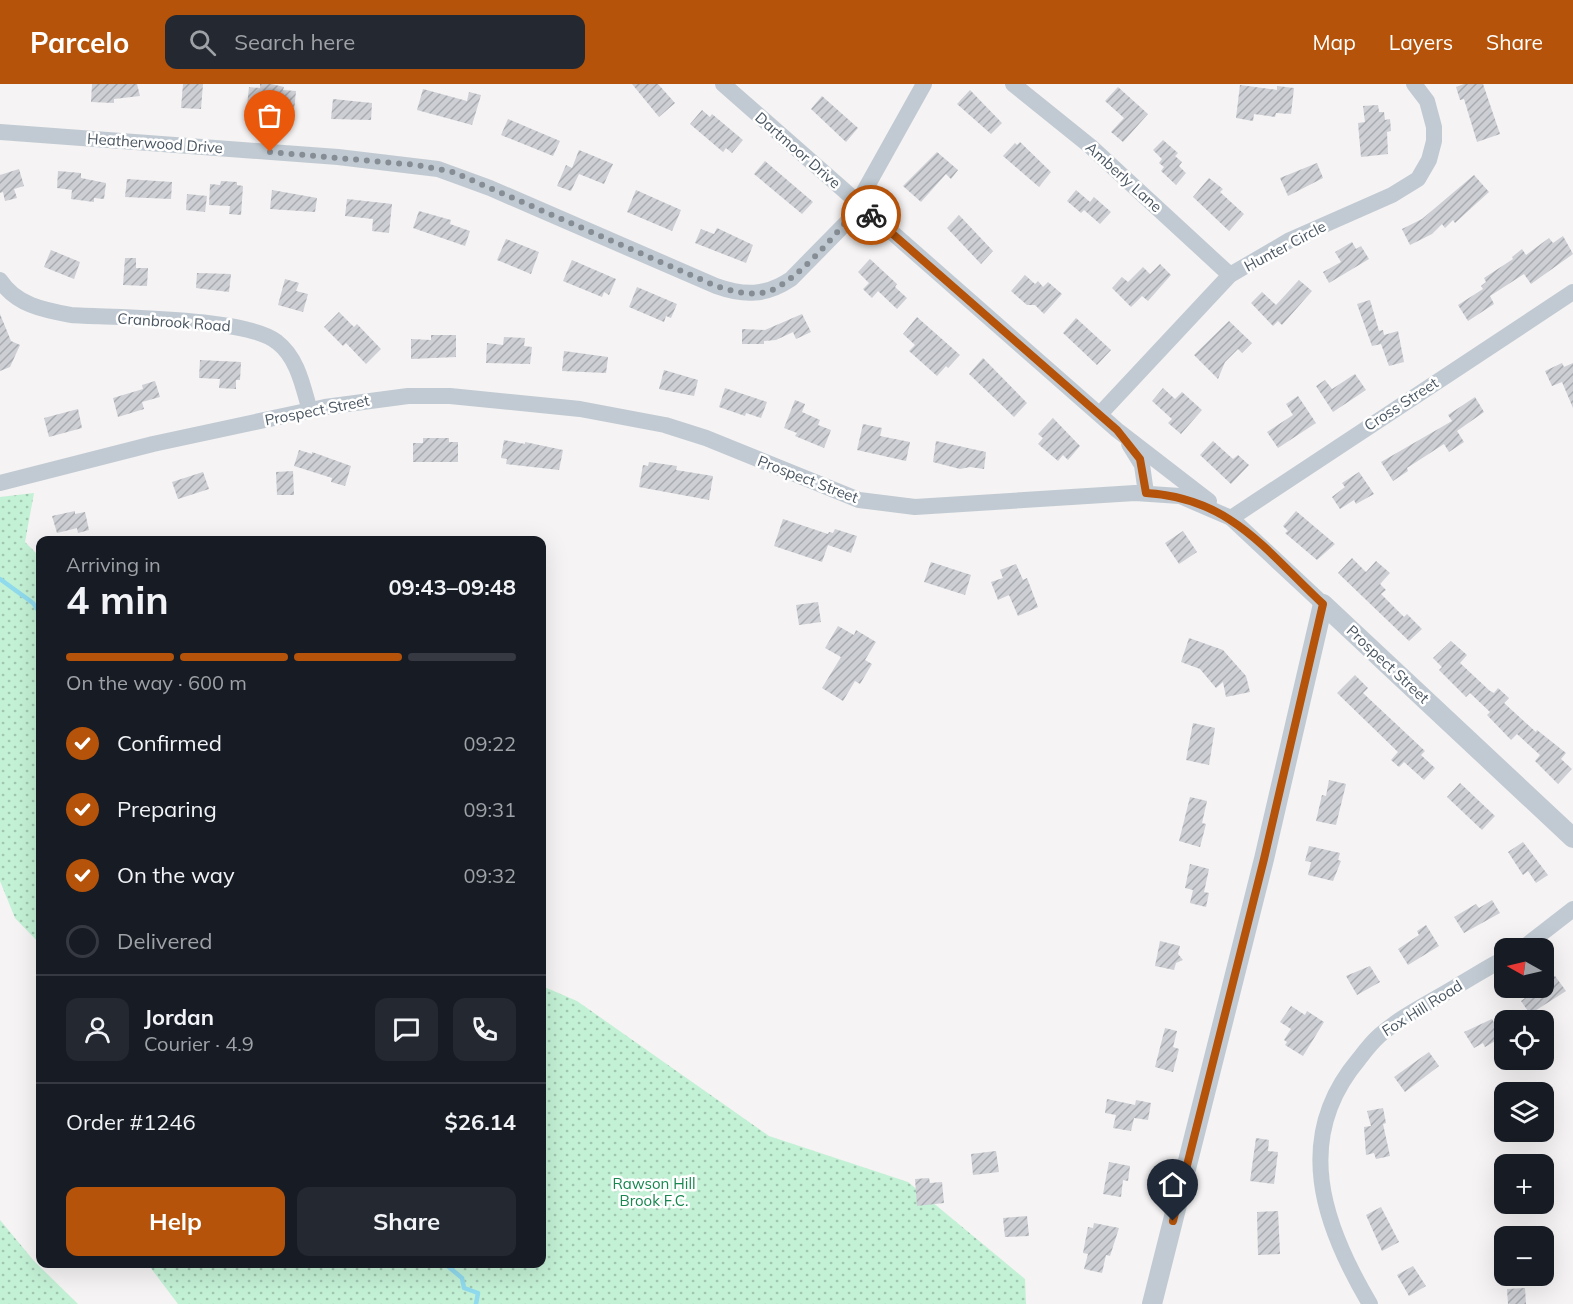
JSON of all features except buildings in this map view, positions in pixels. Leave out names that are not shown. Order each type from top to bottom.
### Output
[{"type":"street","name":"Dartmoor Drive","points":[[723,84],[1117,430],[1231,518]]},
{"type":"street","points":[[859,204],[924,84]]},
{"type":"street","name":"Amberly Lane","points":[[1013,84],[1090,146],[1230,276]]},
{"type":"street","name":"Hunter Circle","points":[[1100,414],[1230,276],[1290,240],[1392,195],[1418,179],[1429,160],[1434,141],[1434,127],[1427,101],[1414,84]]},
{"type":"street","name":"Heatherwood Drive","points":[[0,132],[338,157],[438,169],[490,188],[716,286],[743,293],[765,292],[791,279],[848,222],[859,204]]},
{"type":"street","name":"Cranbrook Road","points":[[0,280],[20,300],[46,311],[70,315],[234,325],[265,333],[280,344],[294,364],[310,411]]},
{"type":"street","name":"Cross Street","points":[[1231,518],[1573,292]]},
{"type":"street","name":"Prospect Street","points":[[0,483],[153,444],[362,400],[408,396],[493,400],[580,409],[665,425],[706,438],[859,500],[907,507],[1146,493],[1170,494],[1202,503],[1231,518],[1573,838]]},
{"type":"street","name":"Dartmoor Drive","points":[[1117,430],[1140,459],[1146,493]]},
{"type":"street","points":[[1164,466],[1170,494]]},
{"type":"street","points":[[1152,1304],[1264,859],[1323,604]]},
{"type":"street","points":[[1536,938],[1573,909]]},
{"type":"street","name":"Fox Hill Road","points":[[1370,1304],[1334,1233],[1320,1181],[1321,1142],[1333,1095],[1347,1073],[1377,1037],[1403,1018],[1494,965]]},
{"type":"green space","points":[[34,493],[25,542],[36,553],[36,940],[15,918],[0,881],[0,497]]},
{"type":"green space","name":"Rawson Hill Brook F.C.","points":[[546,988],[577,1001],[769,1136],[908,1182],[1025,1279],[1026,1304],[178,1304],[151,1268],[546,1268]]},
{"type":"green space","points":[[0,1220],[36,1263],[36,1268],[41,1268],[78,1304],[0,1304]]},
{"type":"waterway","points":[[0,579],[36,607]]},
{"type":"waterway","points":[[450,1268],[462,1278],[464,1288],[478,1293],[476,1304]]},
{"type":"way so far","points":[[270,152],[417,165],[453,172],[716,286],[750,294],[770,291],[791,279],[848,222],[859,204],[871,215]]},
{"type":"route","points":[[871,215],[1117,430],[1140,459],[1146,493],[1180,496],[1202,503],[1231,518],[1323,604],[1264,859],[1173,1221]]}]
